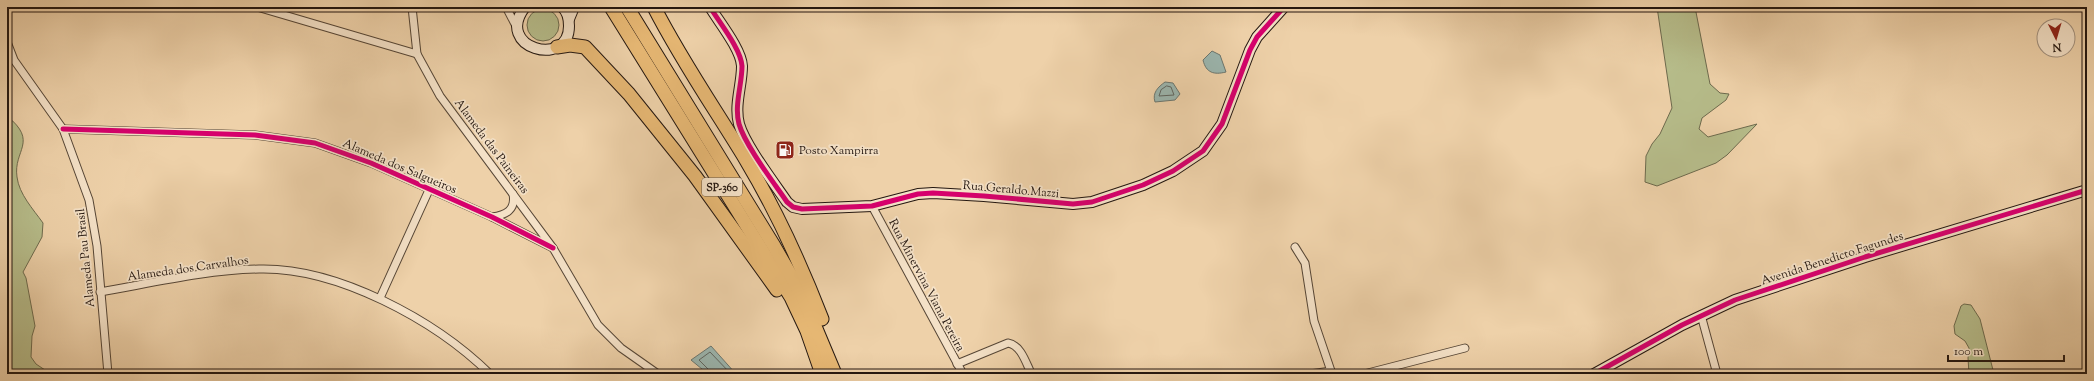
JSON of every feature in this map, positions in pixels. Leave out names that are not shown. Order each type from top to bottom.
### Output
[{"type":"highway","name":"SP-360","points":[[610,7],[791,297],[823,364],[835,374]]},
{"type":"highway","name":"SP-360","points":[[627,7],[774,246],[801,294],[823,364]]},
{"type":"highway","points":[[654,7],[717,115],[747,161],[780,222],[826,333],[823,364]]},
{"type":"highway","points":[[557,47],[570,45],[585,47],[629,94],[695,176],[750,251],[775,287],[823,364]]},
{"type":"street","points":[[257,7],[417,54],[412,7]]},
{"type":"street","points":[[506,7],[524,41],[535,49],[548,50],[557,47],[565,40],[569,30],[569,19],[574,7]]},
{"type":"street","points":[[519,33],[518,23],[521,13],[525,7]]},
{"type":"street","points":[[562,7],[569,19]]},
{"type":"street","name":"Rua Geraldo Mazzi","points":[[710,7],[737,52],[742,64],[738,113],[740,125],[746,139],[787,202],[793,207],[802,209],[872,206],[918,194],[933,193],[984,196],[1054,204],[1092,202],[1143,185],[1173,171],[1203,151],[1212,140],[1222,124],[1247,57],[1257,37],[1284,7]]},
{"type":"street","name":"Alameda Pau Brasil","points":[[7,42],[14,60],[63,129],[89,200],[97,246],[108,374]]},
{"type":"street","points":[[7,52],[14,60]]},
{"type":"street","name":"Alameda das Paineiras","points":[[417,54],[440,96],[512,190],[553,248],[598,325],[622,348],[658,374]]},
{"type":"street","name":"Alameda dos Salgueiros","points":[[63,129],[188,132],[294,139],[341,150],[429,190],[492,216],[553,248]]},
{"type":"street","points":[[380,298],[429,190]]},
{"type":"street","points":[[492,216],[504,215],[511,209],[514,201],[512,190]]},
{"type":"street","name":"Avenida Benedicto Fagundes","points":[[1594,374],[1701,315],[1735,300],[1864,257],[2087,190]]},
{"type":"street","name":"Rua Minervina Viana Pereira","points":[[872,206],[963,374]]},
{"type":"street","points":[[1295,247],[1305,263],[1314,321],[1332,372],[1310,374]]},
{"type":"street","name":"Alameda dos Carvalhos","points":[[100,292],[221,272],[258,269],[287,270],[317,275],[380,298],[438,333],[478,362],[490,374]]},
{"type":"street","points":[[1701,315],[1717,374]]},
{"type":"street","points":[[957,364],[1008,343],[1014,344],[1018,348],[1031,374]]},
{"type":"street","points":[[1364,374],[1465,348]]},
{"type":"green space","points":[[1657,7],[1695,7],[1710,84],[1720,93],[1729,94],[1726,100],[1702,118],[1699,129],[1708,137],[1757,124],[1727,155],[1716,163],[1657,186],[1645,182],[1646,156],[1652,144],[1660,134],[1672,108]]},
{"type":"green space","points":[[543,9],[549,10],[556,16],[559,25],[558,31],[552,38],[543,41],[537,40],[530,34],[527,25],[528,19],[534,12]]},
{"type":"green space","points":[[7,116],[22,133],[23,140],[17,168],[17,177],[20,189],[43,223],[42,237],[23,272],[26,278],[35,326],[32,336],[31,357],[36,364],[51,374],[7,374]]},
{"type":"green space","points":[[1964,304],[1971,305],[1980,319],[1994,374],[1969,374],[1969,348],[1965,341],[1955,334],[1954,326],[1961,306]]},
{"type":"water","points":[[1212,51],[1220,55],[1226,72],[1214,73],[1206,68],[1203,60]]},
{"type":"water","points":[[1165,82],[1173,83],[1180,94],[1175,100],[1155,102],[1154,96],[1156,90]]},
{"type":"water","points":[[711,346],[736,374],[708,374],[691,360]]},
{"type":"cycle path","points":[[710,7],[734,44],[741,59],[742,73],[737,110],[742,133],[760,164],[787,202],[793,207],[802,209],[872,206],[918,194],[933,193],[1073,204],[1092,202],[1143,185],[1173,171],[1203,151],[1222,124],[1250,50],[1257,37],[1284,7]]},
{"type":"cycle path","points":[[63,129],[255,135],[315,143],[371,163],[492,217],[553,248]]},
{"type":"cycle path","points":[[1594,374],[1682,325],[1735,300],[1865,257],[2087,190]]},
{"type":"place","name":"Posto Xampirra","points":[[785,150]]}]
